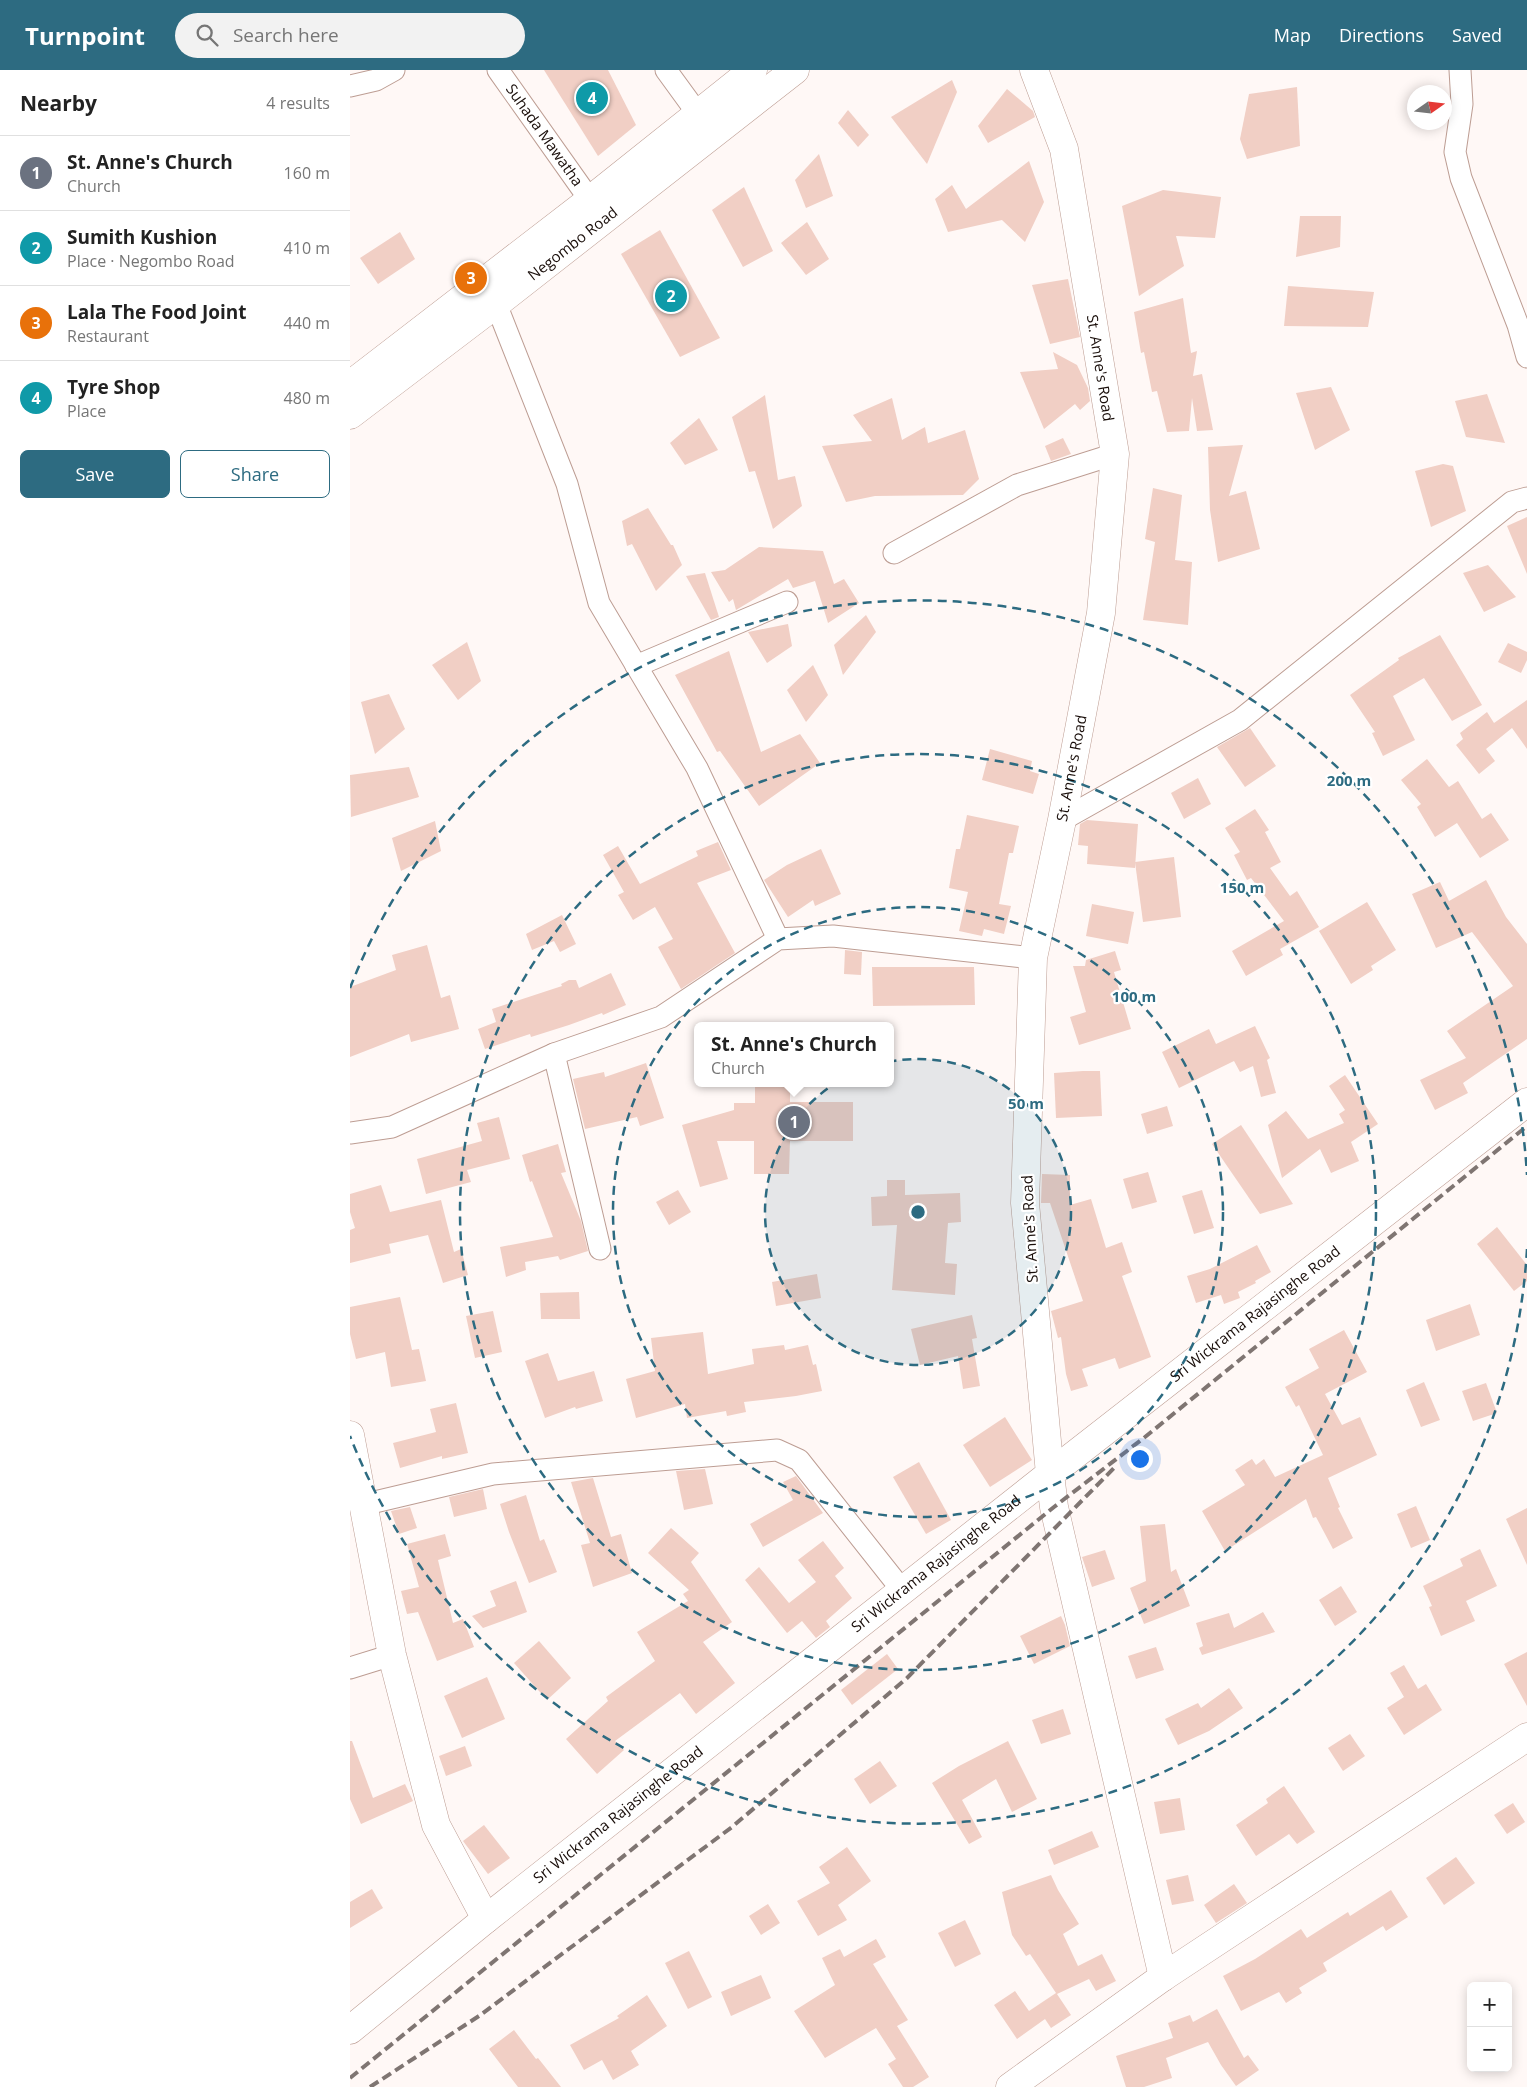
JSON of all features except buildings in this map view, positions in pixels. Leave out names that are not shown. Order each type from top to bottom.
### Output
[{"type":"main road","name":"Negombo Road","points":[[350,415],[490,293],[590,200],[753,70]]},
{"type":"main road","name":"Negombo Road","points":[[350,384],[490,293],[795,70]]},
{"type":"main road","name":"St. Anne's Road","points":[[1034,70],[1064,149],[1115,454],[1101,613],[1062,820],[1033,958],[1026,1203],[1054,1507],[1163,1977]]},
{"type":"main road","name":"Sri Wickrama Rajasinghe Road","points":[[350,2030],[486,1919],[902,1590],[1527,1102]]},
{"type":"main road","points":[[350,1434],[392,1655],[436,1825],[486,1919]]},
{"type":"main road","points":[[1010,2087],[1163,1977],[1527,1738]]},
{"type":"street","points":[[350,86],[376,80],[394,70]]},
{"type":"street","name":"Suhada Mawatha","points":[[498,70],[590,200]]},
{"type":"street","points":[[666,70],[698,114]]},
{"type":"street","points":[[1460,70],[1462,104],[1455,152],[1461,178],[1518,324],[1527,357]]},
{"type":"street","points":[[490,293],[567,484],[599,603],[697,768],[778,939]]},
{"type":"street","points":[[894,553],[1017,485],[1115,454]]},
{"type":"street","points":[[1062,820],[1240,720],[1512,502],[1527,498]]},
{"type":"street","points":[[636,666],[787,602]]},
{"type":"street","points":[[350,1133],[392,1127],[554,1054],[661,1017],[778,939],[833,936],[1033,958]]},
{"type":"street","points":[[554,1054],[600,1249]]},
{"type":"street","points":[[362,1505],[493,1474],[777,1450],[799,1460],[902,1590]]},
{"type":"street","points":[[350,1668],[392,1655]]},
{"type":"railway","points":[[350,2078],[1054,1507],[1145,1437],[1527,1126]]},
{"type":"railway","points":[[370,2087],[479,2016],[732,1827],[907,1678],[1117,1465]]},
{"type":"place","name":"Tyre Shop","points":[[592,98]]},
{"type":"place","name":"Lala The Food Joint","points":[[471,278]]},
{"type":"place","name":"Sumith Kushion","points":[[671,296]]},
{"type":"place","name":"St. Anne's Church","points":[[794,1122]]}]
